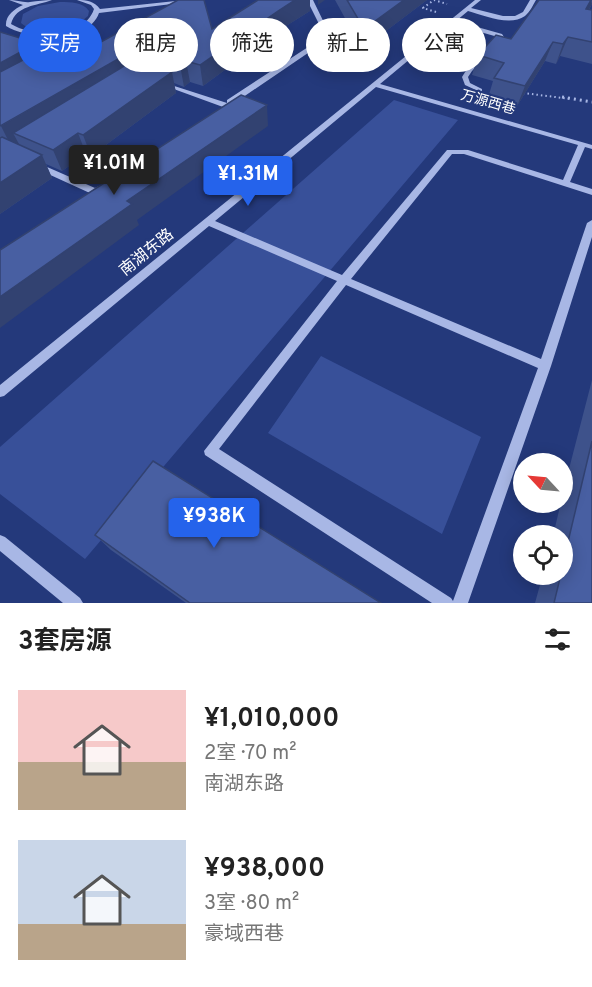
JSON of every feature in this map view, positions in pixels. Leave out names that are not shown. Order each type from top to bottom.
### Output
[{"type":"street","points":[[12,0],[29,5]]},
{"type":"street","points":[[49,0],[29,5],[13,13],[8,19],[8,25],[16,31],[36,36],[68,32],[92,21],[97,15],[93,4],[80,0]]},
{"type":"street","points":[[97,11],[201,0]]},
{"type":"street","points":[[216,111],[328,37],[310,0]]},
{"type":"street","name":"南湖东路","points":[[457,18],[478,0]]},
{"type":"street","points":[[467,9],[504,18],[516,18],[521,16],[533,0]]},
{"type":"street","points":[[8,35],[16,31]]},
{"type":"street","points":[[486,31],[501,37],[486,52]]},
{"type":"street","name":"南湖东路","points":[[0,392],[402,64]]},
{"type":"street","points":[[468,72],[465,77],[470,87],[480,90]]},
{"type":"street","points":[[160,83],[226,105]]},
{"type":"street","name":"万源西巷","points":[[377,85],[592,147]]},
{"type":"street","points":[[566,184],[582,144]]},
{"type":"street","points":[[446,603],[210,452],[344,280],[450,152],[465,152],[592,192]]},
{"type":"street","points":[[33,164],[95,192]]},
{"type":"street","points":[[86,199],[114,180]]},
{"type":"street","points":[[209,222],[545,366]]},
{"type":"street","points":[[460,603],[545,366],[592,223]]},
{"type":"street","points":[[0,542],[75,603]]},
{"type":"path","points":[[519,93],[543,94],[592,102]]},
{"type":"shaded area","points":[[72,2],[80,4],[89,11],[86,18],[22,18],[23,14],[38,6]]},
{"type":"shaded area","points":[[394,100],[458,120],[85,559],[0,494],[0,447]]},
{"type":"shaded area","points":[[321,356],[481,437],[442,534],[268,433]]},
{"type":"building","points":[[178,0],[204,0],[210,22],[210,58],[198,64],[198,18],[145,18]]},
{"type":"building","points":[[258,0],[295,0],[268,18],[229,18]]},
{"type":"building","points":[[347,0],[404,0],[379,18],[358,18]]},
{"type":"building","points":[[539,0],[591,0],[586,9],[592,10],[592,42],[568,37],[563,44],[553,42],[525,86],[494,78],[504,63],[486,57],[486,46],[496,35],[511,39]]},
{"type":"building","points":[[0,32],[18,37],[18,53],[0,63]]},
{"type":"building","points":[[114,35],[114,61],[102,68],[102,41]]},
{"type":"building","points":[[18,63],[18,72],[95,72],[0,126],[0,72]]},
{"type":"building","points":[[114,72],[172,72],[83,135],[78,133],[53,150],[13,133]]},
{"type":"building","points":[[241,95],[267,105],[127,201],[132,204],[0,297],[0,250]]},
{"type":"building","points":[[0,138],[42,155],[0,183]]},
{"type":"building","points":[[592,441],[592,603],[554,603],[558,585],[573,585],[572,525]]},
{"type":"building","points":[[153,461],[381,603],[190,603],[95,535]]}]
